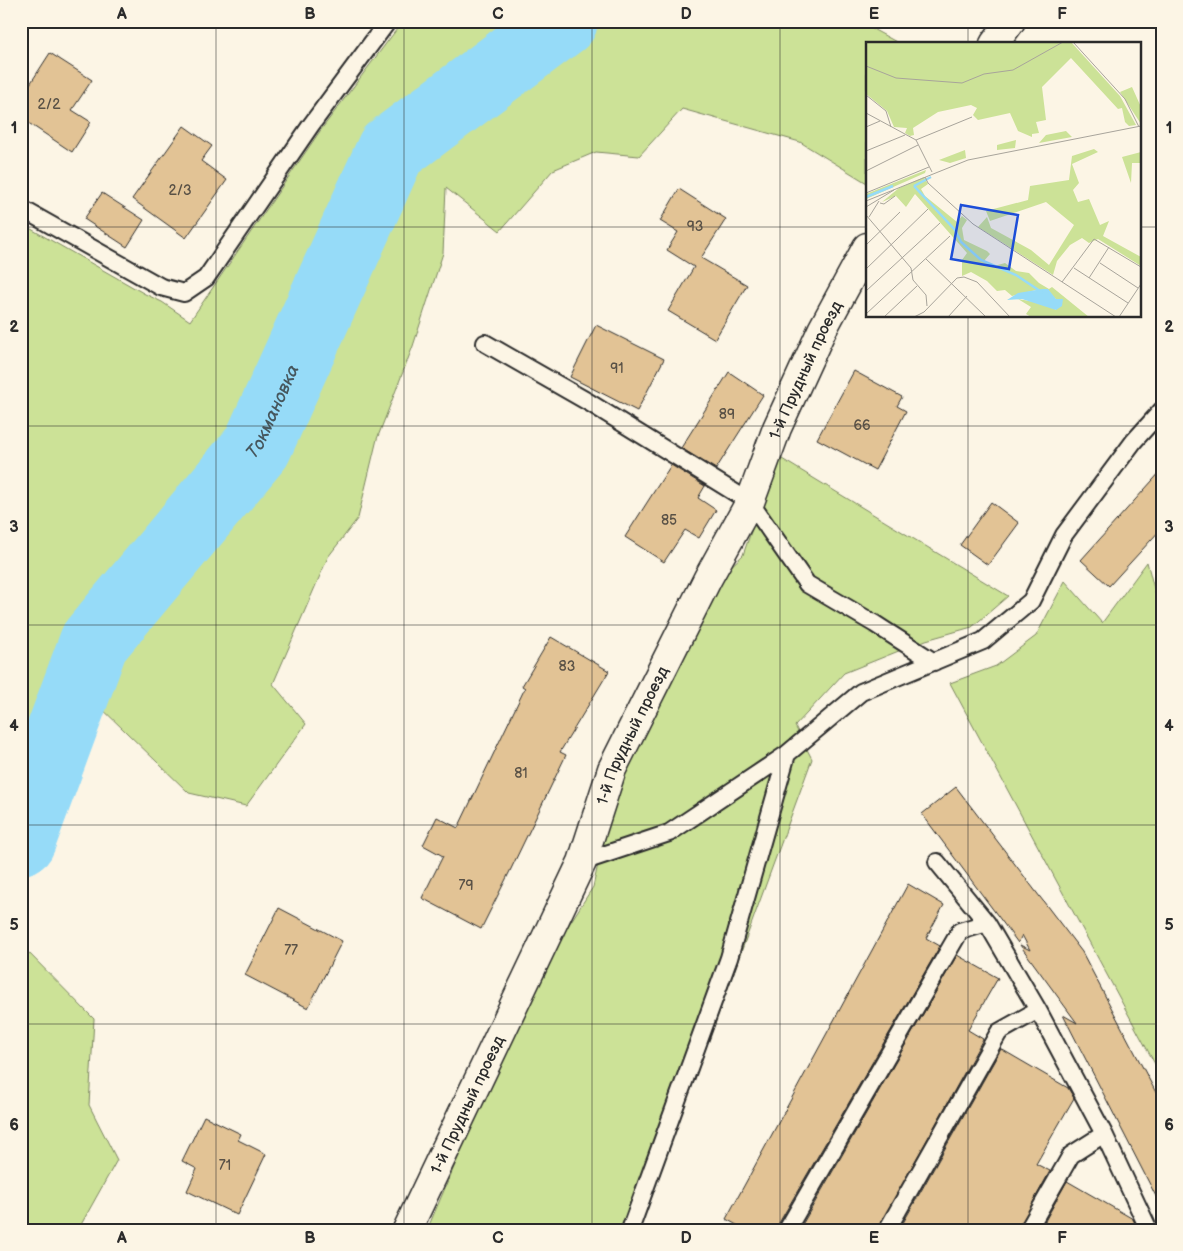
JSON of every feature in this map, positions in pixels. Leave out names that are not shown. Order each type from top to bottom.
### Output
[{"type":"street","points":[[995,42],[1011,21]]},
{"type":"street","name":"1-й Прудный проезд","points":[[407,1230],[582,862],[612,769],[708,578],[750,502],[776,428],[822,330],[866,249]]},
{"type":"lane","points":[[21,212],[26,210],[161,287],[184,293],[206,278],[311,125],[388,21]]},
{"type":"lane","points":[[485,343],[590,403],[750,502],[807,584],[875,624],[934,662]]},
{"type":"lane","points":[[582,862],[669,833],[787,754],[861,692],[983,641],[1031,601],[1064,535],[1134,441],[1162,410]]},
{"type":"lane","points":[[630,1230],[729,958],[787,754]]},
{"type":"lane","points":[[937,862],[987,923],[1038,1010],[1104,1134],[1149,1230]]},
{"type":"lane","points":[[788,1228],[960,931],[987,923]]},
{"type":"lane","points":[[887,1230],[999,1032],[1038,1010]]},
{"type":"lane","points":[[1028,1230],[1071,1155],[1104,1134]]},
{"type":"green space","points":[[403,21],[858,21],[896,42],[866,42],[866,182],[800,142],[682,109],[639,156],[596,152],[553,170],[500,231],[446,188],[443,253],[413,346],[377,439],[358,518],[328,557],[273,684],[306,724],[246,806],[189,793],[93,700],[21,882],[21,225],[162,302],[190,321],[320,131]]},
{"type":"green space","points":[[777,456],[1008,596],[972,627],[926,640],[844,673],[795,726],[812,759],[639,1230],[427,1230],[536,976],[593,887],[611,805],[709,587],[743,555]]},
{"type":"green space","points":[[1147,562],[1162,619],[1162,1077],[950,683],[996,666],[1036,636],[1065,581],[1102,623]]},
{"type":"green space","points":[[21,945],[94,1019],[89,1105],[117,1160],[78,1230],[21,1230]]},
{"type":"building","points":[[50,53],[92,80],[72,110],[91,122],[72,152],[21,118],[21,98]]},
{"type":"building","points":[[184,126],[212,146],[201,161],[227,180],[186,238],[132,199]]},
{"type":"building","points":[[679,189],[726,219],[701,258],[747,285],[715,339],[668,311],[694,267],[667,250],[678,232],[660,221]]},
{"type":"building","points":[[102,193],[144,220],[127,247],[84,219]]},
{"type":"building","points":[[596,325],[664,359],[637,411],[570,377]]},
{"type":"building","points":[[854,371],[902,397],[897,406],[906,411],[875,470],[817,439]]},
{"type":"building","points":[[729,372],[763,395],[716,469],[681,448]]},
{"type":"building","points":[[671,465],[705,486],[698,498],[716,510],[699,538],[685,530],[664,562],[625,537]]},
{"type":"building","points":[[1162,470],[1162,528],[1109,586],[1081,560]]},
{"type":"building","points":[[991,502],[1019,523],[988,565],[960,545]]},
{"type":"building","points":[[551,637],[609,671],[560,752],[566,755],[481,929],[422,898],[443,856],[423,845],[437,817],[458,828],[525,688],[522,686]]},
{"type":"building","points":[[956,787],[1082,952],[1162,1104],[1162,1208],[1063,1015],[1077,1023],[1020,945],[1030,950],[1022,935],[1018,943],[922,814]]},
{"type":"building","points":[[908,884],[944,905],[926,938],[940,946],[779,1223],[778,1230],[746,1230],[726,1219]]},
{"type":"building","points":[[279,908],[342,941],[308,1008],[245,975]]},
{"type":"building","points":[[957,955],[998,978],[968,1030],[983,1039],[877,1230],[799,1230]]},
{"type":"building","points":[[1001,1049],[1068,1088],[1074,1098],[1036,1164],[1050,1171],[1018,1230],[899,1230]]},
{"type":"building","points":[[204,1116],[241,1134],[238,1140],[266,1154],[237,1215],[187,1191],[197,1169],[182,1161]]},
{"type":"building","points":[[1067,1181],[1133,1219],[1138,1230],[1040,1230]]},
{"type":"waterway","name":"Токмановка","points":[[21,840],[94,642],[257,447],[391,150],[563,21]]}]
